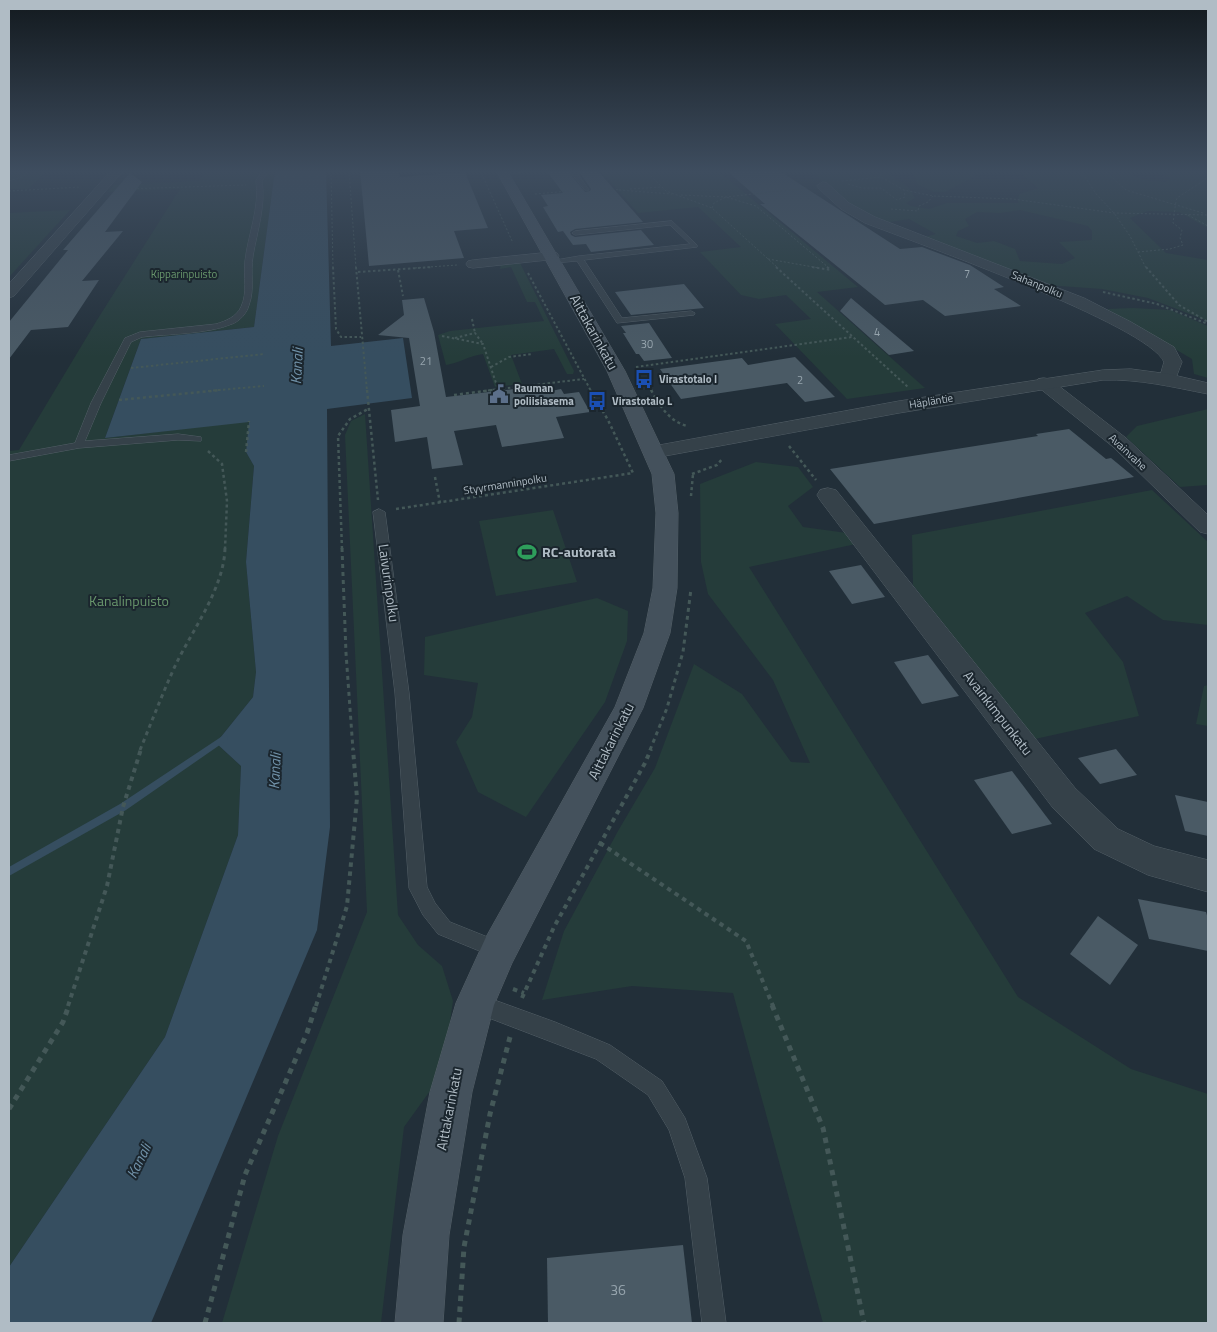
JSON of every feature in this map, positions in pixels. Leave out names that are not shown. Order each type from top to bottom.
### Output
[{"type":"main road","name":"Aittakarinkatu","points":[[420,1323],[426,1235],[451,1092],[475,1002],[499,950],[629,708],[657,633],[665,578],[667,512],[616,370],[537,232]]},
{"type":"street","points":[[9,293],[64,232]]},
{"type":"street","name":"Sahanpolku","points":[[902,232],[1054,291],[1117,321],[1168,352],[1173,362],[1168,379]]},
{"type":"street","points":[[473,264],[521,259],[553,259]]},
{"type":"street","name":"Häpläntie","points":[[650,466],[774,428],[1044,384],[1131,373],[1168,379],[1208,389]]},
{"type":"street","name":"Avainvahe","points":[[1044,384],[1084,413],[1119,442],[1208,526]]},
{"type":"street","name":"Avainkimpunkatu","points":[[828,495],[1064,798],[1106,839],[1148,860],[1208,876]]},
{"type":"lane","points":[[79,445],[96,403],[128,340],[140,334],[217,326],[230,322],[239,316],[245,307],[249,292],[248,263],[254,232]]},
{"type":"lane","points":[[575,233],[583,232]]},
{"type":"lane","points":[[553,259],[695,246],[681,232]]},
{"type":"lane","points":[[579,258],[620,321],[691,313]]},
{"type":"lane","points":[[9,458],[79,445],[178,437],[197,439]]},
{"type":"lane","name":"Laivurinpolku","points":[[379,512],[402,693],[418,888],[429,909],[444,928],[499,950]]},
{"type":"lane","points":[[475,1002],[603,1052],[655,1088],[678,1125],[696,1178],[714,1323]]},
{"type":"path","points":[[332,232],[336,329],[341,337],[361,337]]},
{"type":"path","points":[[354,232],[361,337],[379,512]]},
{"type":"path","points":[[509,232],[584,379],[612,427],[650,466]]},
{"type":"path","points":[[739,232],[926,402]]},
{"type":"path","points":[[767,258],[831,270],[787,232]]},
{"type":"path","points":[[1126,232],[1147,269],[1179,305],[1208,323]]},
{"type":"path","points":[[1138,252],[1170,249],[1183,245],[1180,238],[1181,232]]},
{"type":"path","points":[[358,272],[473,264]]},
{"type":"path","points":[[398,270],[403,296]]},
{"type":"path","points":[[1095,292],[1120,294],[1158,304],[1208,323]]},
{"type":"path","points":[[472,318],[475,333],[483,344],[498,389]]},
{"type":"path","points":[[455,338],[463,334],[475,333]]},
{"type":"path","points":[[442,336],[483,344]]},
{"type":"path","points":[[640,373],[636,367],[853,337]]},
{"type":"path","points":[[131,368],[264,354]]},
{"type":"path","points":[[490,367],[514,356],[532,354]]},
{"type":"path","points":[[454,395],[584,379]]},
{"type":"path","points":[[644,379],[665,413],[679,425],[690,427]]},
{"type":"path","points":[[119,400],[264,386]]},
{"type":"path","points":[[205,1323],[245,1175],[306,1033],[347,906],[357,798],[346,653],[338,436],[341,427],[348,419],[368,409]]},
{"type":"path","points":[[246,452],[249,421]]},
{"type":"path","points":[[774,428],[828,495]]},
{"type":"path","points":[[9,1109],[63,1022],[107,886],[123,807],[136,760],[177,663],[206,611],[225,558],[227,501],[222,464],[197,439]]},
{"type":"path","name":"Styyrmanninpolku","points":[[379,512],[650,466]]},
{"type":"path","points":[[435,477],[440,503]]},
{"type":"path","points":[[600,843],[746,941],[823,1128],[864,1323]]},
{"type":"path","points":[[459,1323],[466,1238],[490,1114],[515,1017],[524,993]]},
{"type":"green space","points":[[9,232],[50,232],[9,277]]},
{"type":"green space","points":[[153,232],[267,232],[254,327],[141,339],[105,438],[249,421],[246,452],[254,466],[246,562],[256,672],[253,697],[216,743],[241,766],[238,835],[165,1037],[9,1267],[9,451],[19,450],[97,320]]},
{"type":"green space","points":[[725,232],[792,232],[858,287],[817,292],[925,388],[847,399],[775,324],[811,319],[786,295],[759,299],[741,295],[700,252],[741,247]]},
{"type":"green space","points":[[933,232],[958,232],[956,236],[977,243],[994,241],[1015,249],[1020,261],[1062,264],[1075,258],[1059,242],[1092,240],[1092,232],[1145,232],[1166,253],[1208,260],[1208,321],[1148,298],[1102,289],[1046,285],[925,237],[936,234]]},
{"type":"green space","points":[[520,263],[574,371],[573,374],[567,374],[554,349],[511,355],[522,384],[495,387],[483,354],[446,365],[438,335],[450,331],[544,321],[535,302],[527,302],[511,267],[500,269],[501,264]]},
{"type":"green space","points":[[1107,309],[1170,310],[1208,326],[1208,378],[1194,374],[1192,359]]},
{"type":"green space","points":[[1208,409],[1208,485],[1180,487],[1126,437],[1137,426]]},
{"type":"green space","points":[[365,414],[398,915],[418,945],[442,966],[453,1001],[447,1043],[435,1084],[404,1127],[381,1323],[222,1323],[278,1136],[367,912],[345,435],[351,421]]},
{"type":"green space","points":[[756,462],[798,467],[813,487],[788,506],[803,527],[847,533],[856,544],[749,567],[1018,997],[1131,1069],[1208,1094],[1208,1323],[823,1323],[733,993],[632,986],[542,1000],[564,931],[618,831],[655,768],[694,664],[742,694],[791,762],[810,763],[773,680],[708,594],[701,562],[700,484]]},
{"type":"green space","points":[[1152,490],[1208,542],[1208,625],[1163,620],[1127,596],[1085,613],[1123,662],[1139,716],[1035,739],[913,585],[912,535]]},
{"type":"green space","name":"RC-autorata","points":[[553,510],[577,582],[496,596],[479,521]]},
{"type":"green space","points":[[597,598],[628,611],[627,641],[605,702],[526,817],[478,792],[456,742],[472,717],[478,683],[424,675],[425,637]]},
{"type":"green space","points":[[1208,685],[1208,726],[1196,724],[1204,686]]},
{"type":"water","name":"Kanali","points":[[267,232],[328,232],[331,346],[403,338],[412,398],[327,409],[330,827],[317,930],[151,1323],[9,1323],[9,1267],[165,1037],[238,835],[241,766],[216,743],[253,697],[256,672],[246,562],[254,466],[246,452],[249,422],[105,438],[141,339],[254,327]]},
{"type":"building","points":[[79,232],[122,232],[82,281],[99,280],[68,327],[31,330],[9,359],[9,322],[68,250],[63,250]]},
{"type":"building","points":[[366,232],[454,232],[464,258],[369,266]]},
{"type":"building","points":[[564,232],[570,232],[575,237],[621,232],[643,232],[654,245],[591,252],[586,244],[573,245]]},
{"type":"building","points":[[795,232],[874,232],[900,249],[922,247],[970,265],[1004,287],[994,289],[1021,306],[945,316],[923,300],[885,305]]},
{"type":"building","points":[[684,284],[704,308],[631,315],[615,292]]},
{"type":"building","points":[[424,298],[434,332],[446,397],[548,385],[551,391],[561,389],[564,394],[579,392],[590,412],[556,417],[564,438],[502,447],[496,425],[454,431],[463,465],[432,469],[427,437],[395,442],[391,410],[420,406],[409,338],[378,335],[404,315],[402,300]]},
{"type":"building","points":[[851,298],[914,351],[889,355],[840,311]]},
{"type":"building","points":[[649,323],[672,358],[644,361],[639,354],[636,354],[623,333],[626,333],[621,326]]},
{"type":"building","points":[[795,357],[835,397],[805,402],[787,383],[681,399],[660,369],[742,358],[748,365]]},
{"type":"building","points":[[1069,429],[1106,459],[1111,458],[1134,477],[874,524],[830,469],[1038,436],[1036,434]]},
{"type":"building","points":[[861,565],[885,597],[852,604],[829,571]]},
{"type":"building","points":[[928,655],[959,696],[922,704],[894,662]]},
{"type":"building","points":[[1116,749],[1137,775],[1100,784],[1078,758]]},
{"type":"building","points":[[1012,771],[1052,824],[1012,834],[974,780]]},
{"type":"building","points":[[1175,795],[1208,802],[1208,836],[1185,831]]},
{"type":"building","points":[[1138,899],[1206,912],[1208,919],[1208,951],[1149,939]]},
{"type":"building","points":[[1098,916],[1138,945],[1110,985],[1070,954]]},
{"type":"building","points":[[683,1245],[692,1323],[548,1323],[547,1258]]},
{"type":"waterway","points":[[9,872],[123,807],[224,738]]},
{"type":"place","name":"Virastotalo I","points":[[644,379]]},
{"type":"place","name":"Rauman poliisiasema","points":[[499,394]]},
{"type":"place","name":"Virastotalo L","points":[[597,401]]},
{"type":"place","name":"RC-autorata","points":[[527,552]]},
{"type":"park label","name":"Kipparinpuisto","points":[[184,274]]},
{"type":"park label","name":"Kanalinpuisto","points":[[129,601]]}]
